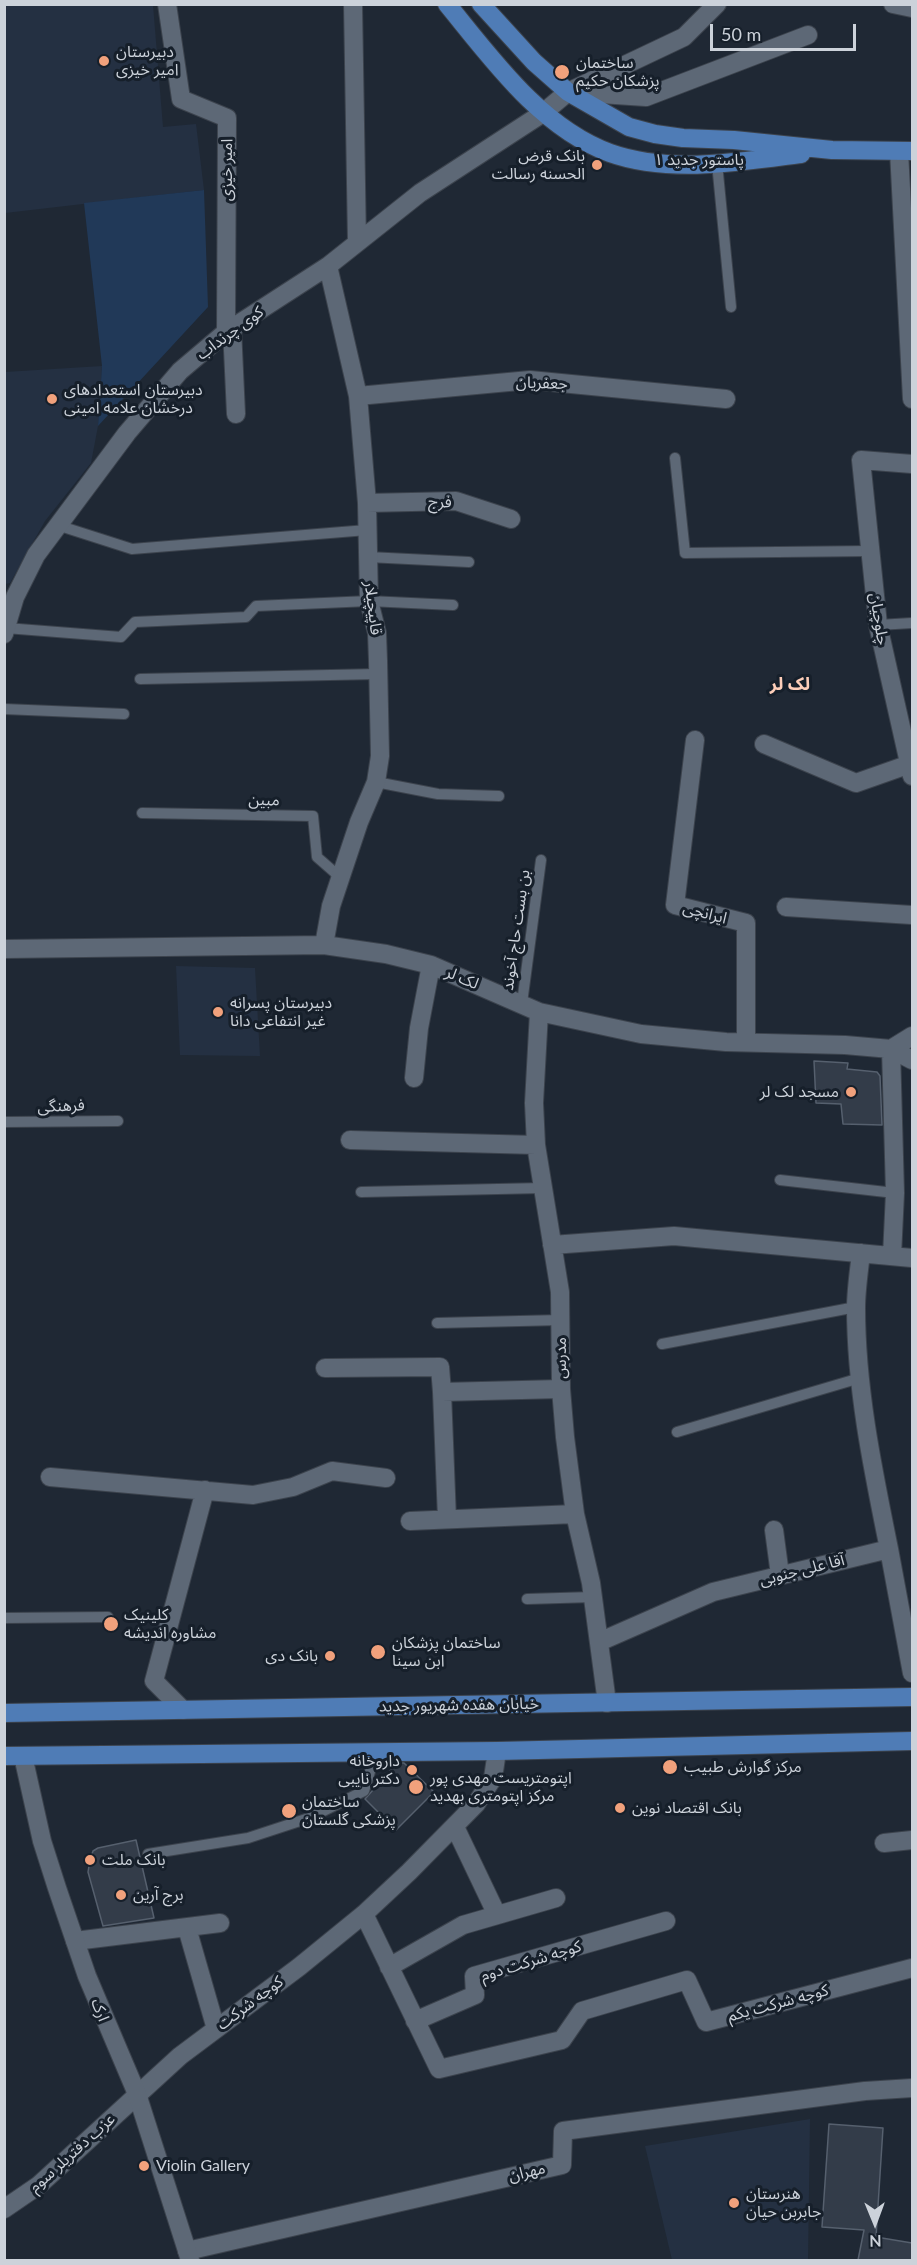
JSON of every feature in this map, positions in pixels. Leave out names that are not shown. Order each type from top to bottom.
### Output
[{"type":"main road","name":"پاستور جدید ۱","points":[[447,4],[499,66],[543,113],[610,153],[675,164],[717,163],[832,150]]},
{"type":"main road","name":"پاستور جدید ۱","points":[[481,4],[534,62],[568,92],[629,127],[655,134],[832,150],[906,151]]},
{"type":"main road","name":"خیابان هفده شهریور جدید","points":[[4,1713],[912,1697]]},
{"type":"main road","points":[[14,1756],[497,1751],[912,1741]]},
{"type":"street","name":"امیر خیزی","points":[[167,4],[181,99],[227,118],[229,330]]},
{"type":"street","points":[[353,4],[357,243]]},
{"type":"street","name":"کوی چرنداب","points":[[5,631],[10,598],[36,555],[57,525],[78,502],[127,433],[180,371],[229,330],[328,267],[420,193],[543,113],[568,92],[684,37],[717,4]]},
{"type":"street","points":[[893,4],[912,8]]},
{"type":"street","points":[[568,92],[646,97],[808,35]]},
{"type":"street","points":[[906,151],[912,399]]},
{"type":"street","name":"قاپیچیلار","points":[[324,945],[331,906],[359,822],[376,782],[380,756],[376,633],[369,601],[367,503],[358,396],[328,267]]},
{"type":"street","points":[[229,330],[236,414]]},
{"type":"street","name":"جعفریان","points":[[358,396],[530,380],[726,399]]},
{"type":"street","name":"چلوچیان","points":[[911,770],[878,625],[861,460],[912,464]]},
{"type":"street","name":"فرج","points":[[367,503],[456,501],[511,519]]},
{"type":"street","name":"ایرانچی","points":[[695,740],[675,905],[746,923],[747,1042]]},
{"type":"street","points":[[764,744],[856,783],[911,770]]},
{"type":"street","points":[[786,907],[912,915]]},
{"type":"street","name":"لک لر","points":[[4,949],[324,945],[386,954],[431,965],[539,1012],[641,1034],[891,1049],[912,1060]]},
{"type":"street","points":[[414,1078],[418,1028],[431,965]]},
{"type":"street","name":"مدرس","points":[[539,1012],[534,1103],[536,1145],[560,1292],[561,1389],[575,1514],[593,1598],[607,1703]]},
{"type":"street","points":[[892,1256],[895,1193],[891,1049],[912,1036]]},
{"type":"street","points":[[350,1140],[536,1145]]},
{"type":"street","points":[[552,1245],[674,1236],[912,1258]]},
{"type":"street","points":[[861,1253],[856,1307],[860,1378],[870,1455],[889,1549],[904,1581],[912,1673]]},
{"type":"street","points":[[325,1368],[440,1367],[447,1519]]},
{"type":"street","points":[[442,1392],[561,1389]]},
{"type":"street","points":[[50,1477],[253,1495],[292,1487],[332,1472],[386,1478]]},
{"type":"street","points":[[183,1710],[154,1681],[205,1490]]},
{"type":"street","points":[[410,1521],[575,1514]]},
{"type":"street","points":[[774,1530],[780,1575]]},
{"type":"street","name":"آقا علی جنوبی","points":[[599,1642],[713,1592],[889,1549]]},
{"type":"street","name":"کوچه شرکت","points":[[137,2094],[216,2029],[299,1967],[364,1914],[455,1827],[476,1803],[493,1778],[497,1751]]},
{"type":"street","name":"ارک","points":[[14,1756],[75,1941],[109,2031],[137,2094],[188,2256]]},
{"type":"street","points":[[455,1827],[498,1915]]},
{"type":"street","points":[[884,1843],[912,1840]]},
{"type":"street","points":[[389,1967],[462,1925],[556,1898]]},
{"type":"street","points":[[364,1914],[416,2020]]},
{"type":"street","name":"کوچه شرکت دوم","points":[[416,2020],[475,1995],[474,1976],[666,1921]]},
{"type":"street","points":[[75,1941],[220,1923]]},
{"type":"street","points":[[187,1928],[216,2029]]},
{"type":"street","name":"کوچه شرکت یکم","points":[[416,2020],[439,2069],[562,2040],[582,2012],[687,1980],[706,2022],[912,1968]]},
{"type":"street","name":"مهران","points":[[188,2256],[562,2165],[563,2131],[854,2093],[912,2088]]},
{"type":"street","name":"عزب دفتریلر سوم","points":[[4,2210],[39,2185],[137,2094]]},
{"type":"lane","points":[[717,163],[731,306]]},
{"type":"lane","points":[[675,458],[685,553],[870,551]]},
{"type":"lane","points":[[57,525],[132,549],[367,530]]},
{"type":"lane","points":[[368,557],[469,562]]},
{"type":"lane","points":[[5,631],[121,637],[135,622],[246,617],[256,606],[369,601],[453,605]]},
{"type":"lane","points":[[878,625],[912,622]]},
{"type":"lane","points":[[140,679],[378,674]]},
{"type":"lane","points":[[4,709],[124,714]]},
{"type":"lane","points":[[376,782],[438,794],[499,796]]},
{"type":"lane","name":"مبین","points":[[142,813],[313,816],[317,857],[341,878]]},
{"type":"lane","name":"بن بست حاج آخوند","points":[[522,1003],[541,860]]},
{"type":"lane","name":"فرهنگی","points":[[4,1122],[118,1121]]},
{"type":"lane","points":[[780,1180],[895,1193]]},
{"type":"lane","points":[[361,1192],[543,1188]]},
{"type":"lane","points":[[662,1344],[856,1307]]},
{"type":"lane","points":[[437,1323],[561,1320]]},
{"type":"lane","points":[[677,1432],[860,1378]]},
{"type":"lane","points":[[527,1599],[593,1598]]},
{"type":"lane","points":[[4,1618],[108,1617]]},
{"type":"lane","points":[[148,1854],[248,1838],[309,1818],[364,1791],[376,1752]]},
{"type":"shaded area","name":"دبیرستان امیر خیزی","points":[[4,5],[153,5],[163,127],[196,124],[204,190],[5,213]]},
{"type":"shaded area","points":[[204,190],[208,307],[98,426],[102,366],[84,203]]},
{"type":"shaded area","name":"دبیرستان استعدادهای درخشان علامه امینی","points":[[102,366],[98,426],[91,463],[45,521],[10,583],[5,584],[5,372]]},
{"type":"shaded area","name":"دبیرستان پسرانه غیر انتفاعی دانا","points":[[176,966],[255,968],[260,1056],[180,1055]]},
{"type":"shaded area","name":"هنرستان جابربن حیان","points":[[810,2119],[808,2260],[672,2260],[645,2146]]},
{"type":"building","name":"مسجد لک لر","points":[[814,1061],[848,1063],[847,1069],[877,1072],[880,1076],[882,1125],[843,1124],[841,1104],[816,1103]]},
{"type":"building","points":[[397,1763],[404,1763],[434,1792],[396,1830],[365,1799]]},
{"type":"building","name":"برج آرین","points":[[136,1840],[154,1918],[103,1926],[88,1872],[93,1851]]},
{"type":"building","points":[[829,2124],[883,2128],[876,2237],[912,2243],[912,2260],[858,2260],[864,2230],[822,2227]]},
{"type":"place","name":"دبیرستان امیر خیزی","points":[[104,61]]},
{"type":"place","name":"ساختمان پزشکان حکیم","points":[[562,72]]},
{"type":"place","name":"بانک قرض الحسنه رسالت","points":[[597,165]]},
{"type":"place","name":"دبیرستان استعدادهای درخشان علامه امینی","points":[[52,399]]},
{"type":"place","name":"دبیرستان پسرانه غیر انتفاعی دانا","points":[[218,1012]]},
{"type":"place","name":"مسجد لک لر","points":[[851,1092]]},
{"type":"place","name":"کلینیک مشاوره اندیشه","points":[[111,1624]]},
{"type":"place","name":"ساختمان پزشکان ابن سینا","points":[[378,1652]]},
{"type":"place","name":"بانک دی","points":[[330,1656]]},
{"type":"place","name":"مرکز گوارش طبیب","points":[[670,1767]]},
{"type":"place","name":"داروخانه دکتر نایبی","points":[[412,1770]]},
{"type":"place","name":"اپتومتریست مهدی پور مرکز اپتومتری بهدید","points":[[416,1787]]},
{"type":"place","name":"بانک اقتصاد نوین","points":[[620,1808]]},
{"type":"place","name":"ساختمان پزشکی گلستان","points":[[289,1811]]},
{"type":"place","name":"بانک ملت","points":[[90,1860]]},
{"type":"place","name":"برج آرین","points":[[121,1895]]},
{"type":"place","name":"Violin Gallery","points":[[144,2166]]},
{"type":"place","name":"هنرستان جابربن حیان","points":[[734,2203]]},
{"type":"district","name":"لک لر","points":[[790,684]]}]
